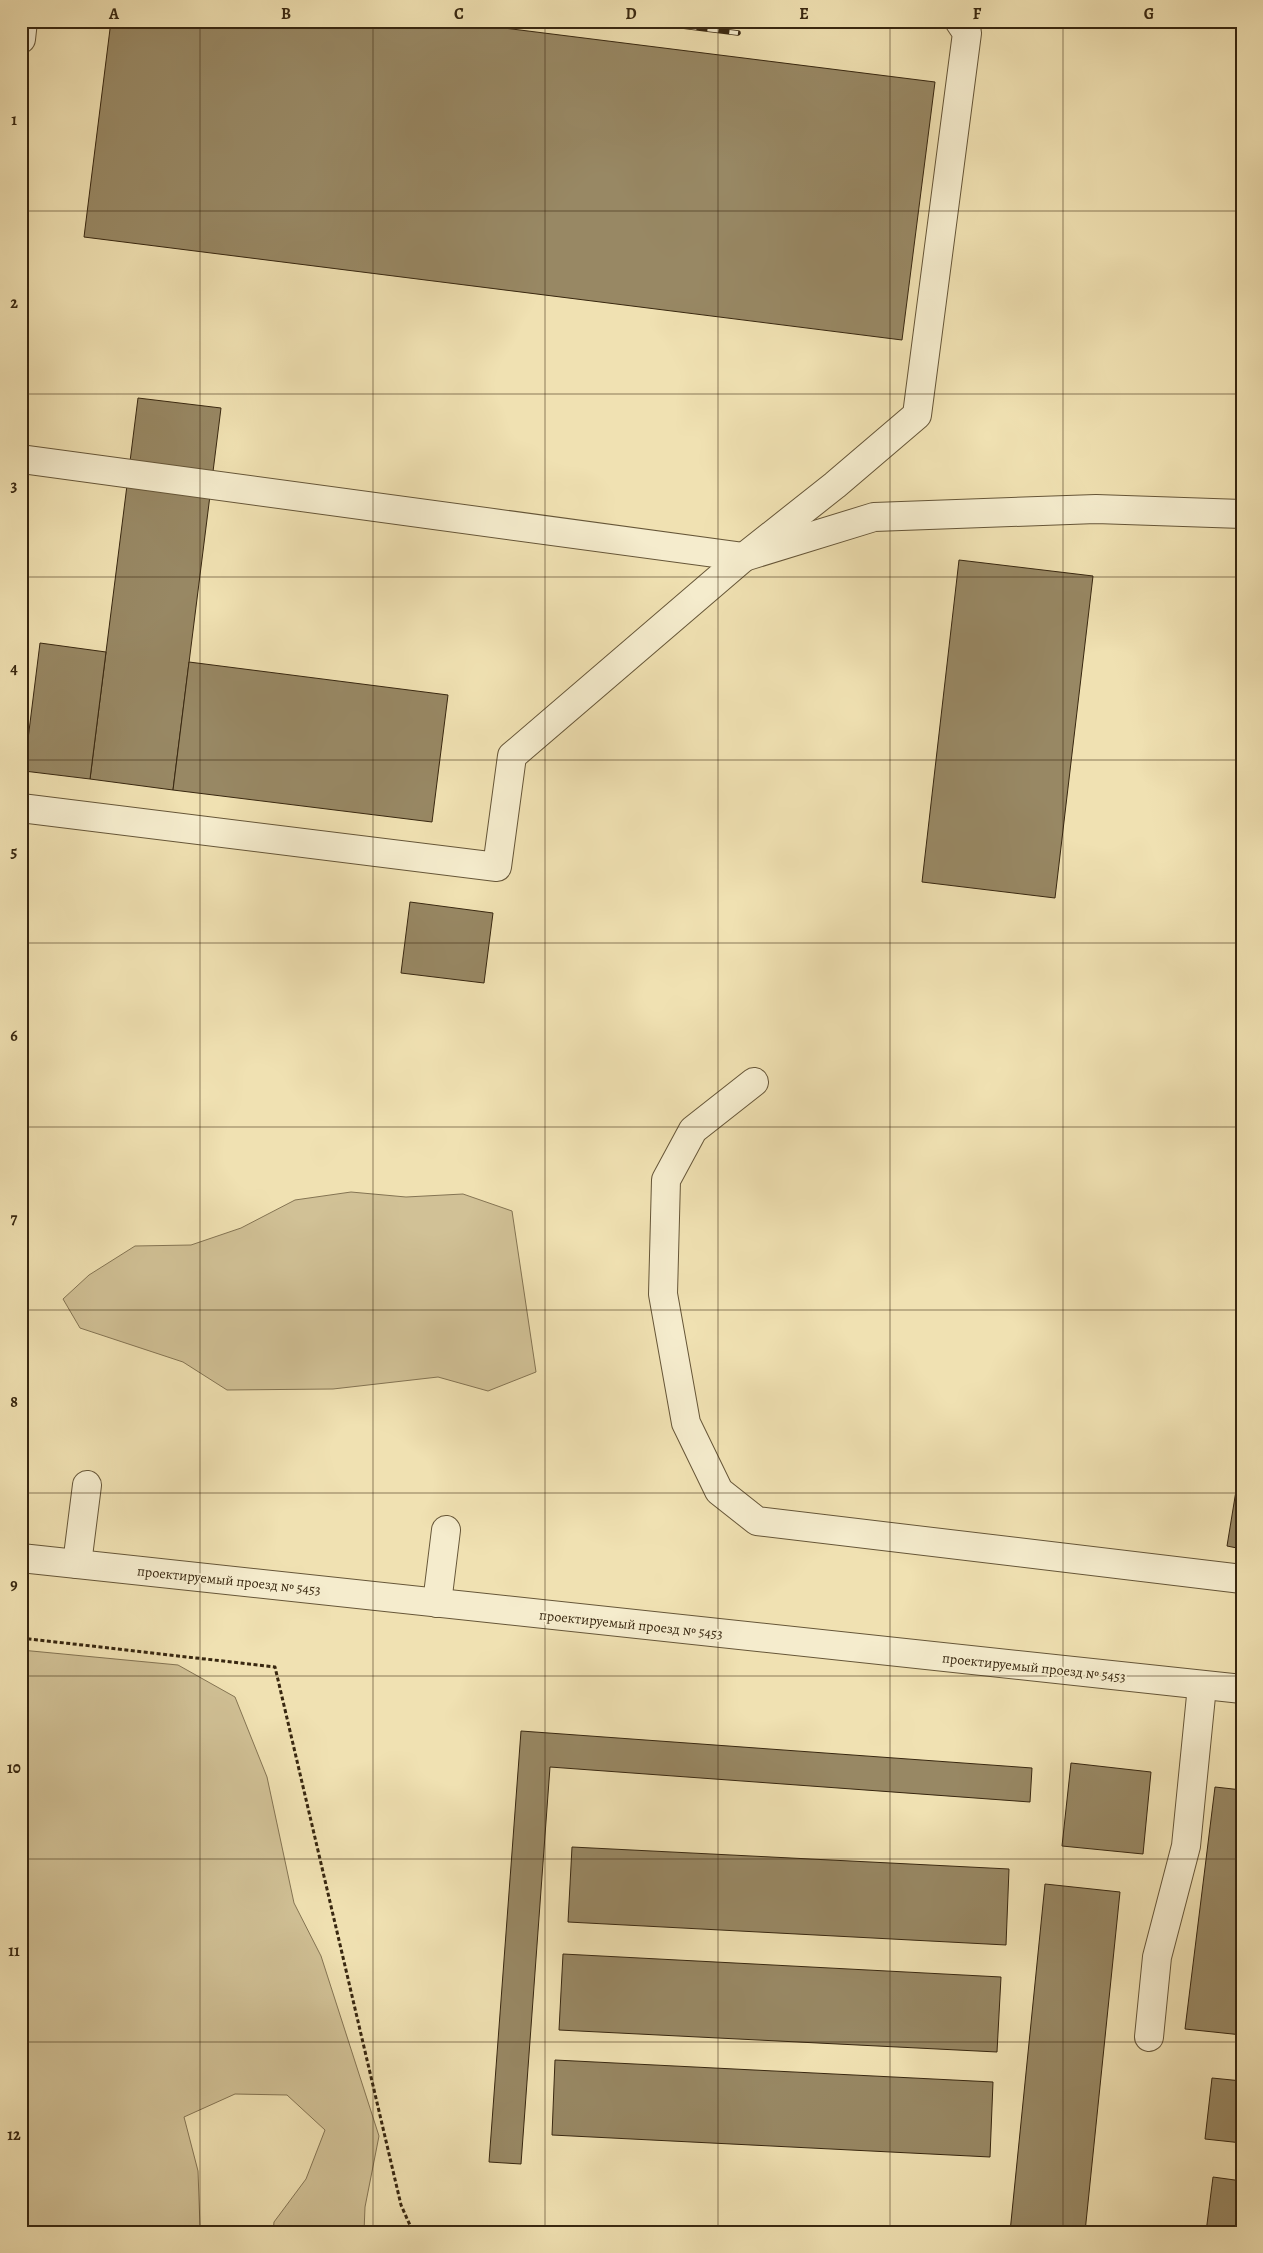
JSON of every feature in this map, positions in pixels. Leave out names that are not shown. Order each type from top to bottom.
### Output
[{"type":"street","points":[[21,39],[24,21]]},
{"type":"street","points":[[21,808],[497,867],[512,756],[744,557],[835,485],[917,415],[964,25]]},
{"type":"street","points":[[21,459],[744,557],[874,516],[1096,509],[1242,514]]},
{"type":"street","points":[[754,1082],[693,1130],[666,1180],[663,1294],[686,1423],[719,1491],[757,1520],[1242,1579]]},
{"type":"street","points":[[77,1564],[87,1485]]},
{"type":"street","points":[[437,1603],[446,1530]]},
{"type":"street","name":"проектируемый проезд № 5453","points":[[21,1558],[1242,1689]]},
{"type":"street","points":[[1150,2038],[1157,1957],[1186,1846],[1202,1686]]},
{"type":"path","points":[[21,1638],[275,1666],[401,2205],[413,2232]]},
{"type":"shaded area","points":[[351,1192],[406,1197],[463,1194],[512,1211],[536,1372],[488,1391],[438,1377],[333,1389],[227,1390],[183,1362],[80,1328],[63,1299],[89,1275],[135,1246],[191,1245],[241,1228],[295,1200]]},
{"type":"shaded area","points":[[21,1650],[178,1665],[235,1697],[267,1777],[294,1903],[321,1956],[379,2136],[365,2207],[364,2232],[273,2232],[274,2222],[306,2179],[325,2130],[287,2095],[235,2094],[184,2117],[198,2171],[200,2227],[197,2232],[21,2232]]},
{"type":"building","points":[[111,21],[448,21],[935,82],[902,340],[84,237]]},
{"type":"building","points":[[138,398],[221,408],[173,790],[90,779]]},
{"type":"building","points":[[959,560],[1093,576],[1055,898],[922,882]]},
{"type":"building","points":[[40,643],[106,652],[90,779],[24,771]]},
{"type":"building","points":[[189,662],[448,695],[432,822],[173,790]]},
{"type":"building","points":[[410,902],[493,913],[484,983],[401,973]]},
{"type":"building","points":[[1242,1454],[1242,1549],[1227,1546]]},
{"type":"building","points":[[521,1731],[1032,1768],[1030,1802],[550,1767],[521,2164],[489,2162]]},
{"type":"building","points":[[1071,1763],[1151,1772],[1143,1854],[1062,1846]]},
{"type":"building","points":[[1215,1787],[1242,1790],[1242,2035],[1185,2029]]},
{"type":"building","points":[[572,1847],[1009,1869],[1006,1945],[568,1922]]},
{"type":"building","points":[[1045,1884],[1120,1892],[1085,2232],[1010,2232]]},
{"type":"building","points":[[563,1954],[1001,1977],[997,2052],[559,2030]]},
{"type":"building","points":[[555,2060],[993,2082],[990,2157],[552,2135]]},
{"type":"building","points":[[1212,2078],[1242,2081],[1242,2143],[1205,2139]]},
{"type":"building","points":[[1213,2177],[1242,2181],[1242,2232],[1206,2232]]},
{"type":"railway","points":[[642,21],[738,33]]}]
